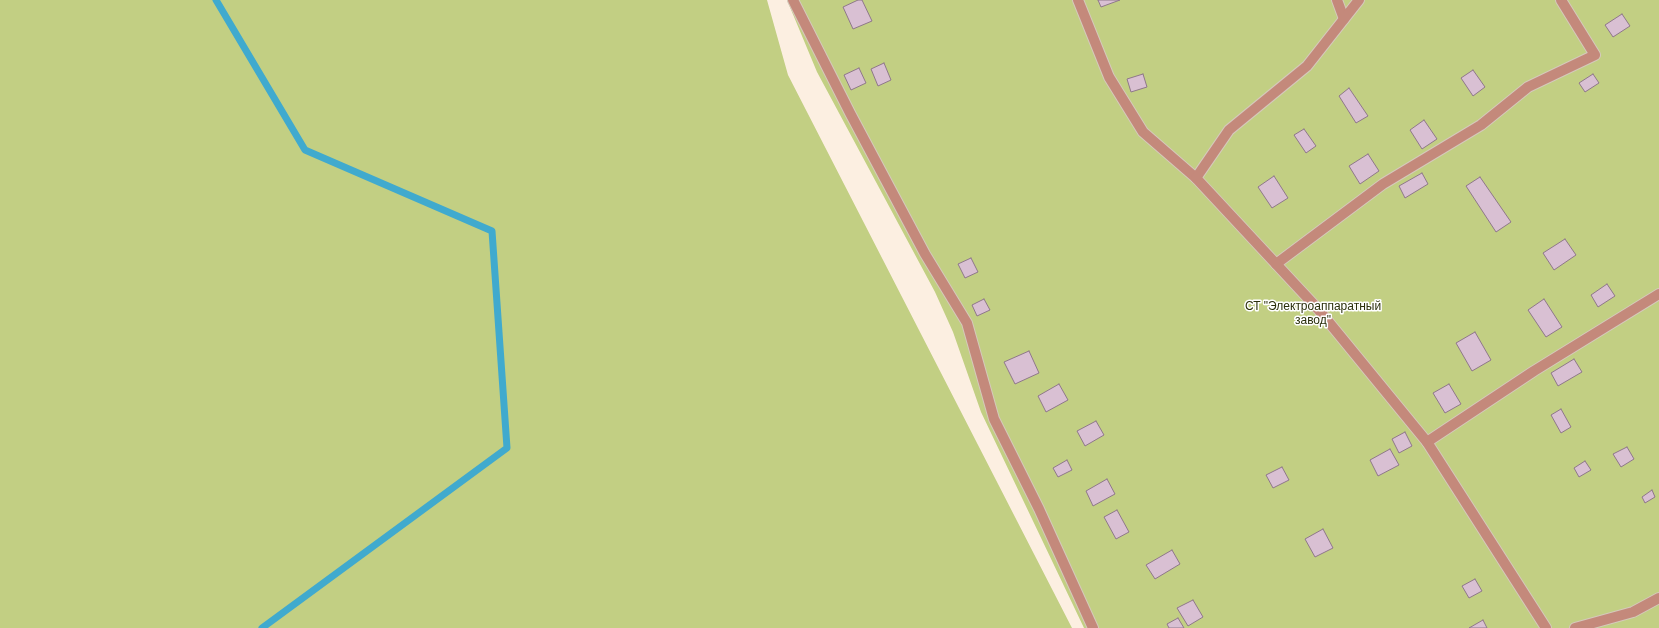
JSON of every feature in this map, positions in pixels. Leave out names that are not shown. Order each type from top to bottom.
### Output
[{"type":"street","points":[[793,0],[850,114],[925,254],[967,323],[994,419],[1039,509],[1092,628]]},
{"type":"street","points":[[1078,0],[1109,77],[1143,132],[1196,178],[1318,309],[1428,442],[1546,628]]},
{"type":"street","points":[[1337,0],[1344,19]]},
{"type":"street","points":[[1196,178],[1229,130],[1307,66],[1359,0]]},
{"type":"street","points":[[1276,264],[1383,184],[1482,124],[1528,87],[1595,55],[1561,0]]},
{"type":"street","points":[[1428,442],[1534,371],[1659,294]]},
{"type":"street","points":[[1575,628],[1633,612],[1659,598]]},
{"type":"green space","points":[[0,0],[767,0],[788,75],[1072,628],[0,628]]},
{"type":"green space","name":"СТ \"Электроаппаратный завод\"","points":[[787,0],[1659,0],[1659,628],[1084,628],[981,412],[953,332],[935,292],[817,72]]},
{"type":"building","points":[[858,0],[862,0],[872,21],[853,29],[843,7]]},
{"type":"building","points":[[1098,0],[1120,0],[1101,7]]},
{"type":"building","points":[[1622,14],[1630,26],[1613,37],[1605,25]]},
{"type":"building","points":[[884,63],[891,80],[878,86],[871,69]]},
{"type":"building","points":[[859,68],[866,83],[851,90],[844,75]]},
{"type":"building","points":[[1473,70],[1485,87],[1473,96],[1461,78]]},
{"type":"building","points":[[1143,74],[1147,87],[1131,92],[1127,79]]},
{"type":"building","points":[[1593,74],[1599,83],[1585,92],[1579,83]]},
{"type":"building","points":[[1349,88],[1368,116],[1356,123],[1339,96]]},
{"type":"building","points":[[1424,120],[1437,139],[1422,149],[1410,130]]},
{"type":"building","points":[[1304,129],[1316,146],[1306,153],[1294,135]]},
{"type":"building","points":[[1368,154],[1379,171],[1360,184],[1349,166]]},
{"type":"building","points":[[1422,173],[1428,184],[1405,198],[1399,186]]},
{"type":"building","points":[[1274,176],[1288,198],[1272,208],[1258,187]]},
{"type":"building","points":[[1480,177],[1511,222],[1496,232],[1466,186]]},
{"type":"building","points":[[1565,239],[1576,255],[1554,270],[1543,253]]},
{"type":"building","points":[[971,258],[978,272],[965,278],[958,264]]},
{"type":"building","points":[[1607,284],[1615,296],[1598,307],[1591,295]]},
{"type":"building","points":[[984,299],[990,310],[977,316],[972,305]]},
{"type":"building","points":[[1544,299],[1562,327],[1546,337],[1528,310]]},
{"type":"building","points":[[1475,332],[1491,360],[1472,371],[1456,343]]},
{"type":"building","points":[[1029,351],[1039,373],[1015,384],[1004,362]]},
{"type":"building","points":[[1574,359],[1582,372],[1558,386],[1551,373]]},
{"type":"building","points":[[1059,384],[1068,400],[1046,412],[1038,396]]},
{"type":"building","points":[[1449,384],[1461,404],[1445,413],[1433,393]]},
{"type":"building","points":[[1561,409],[1571,427],[1561,433],[1551,415]]},
{"type":"building","points":[[1096,421],[1104,435],[1085,446],[1077,431]]},
{"type":"building","points":[[1405,432],[1412,446],[1399,453],[1392,439]]},
{"type":"building","points":[[1627,447],[1634,459],[1621,467],[1613,454]]},
{"type":"building","points":[[1390,449],[1399,465],[1378,476],[1370,460]]},
{"type":"building","points":[[1067,460],[1072,470],[1058,477],[1053,468]]},
{"type":"building","points":[[1585,461],[1591,470],[1579,477],[1574,468]]},
{"type":"building","points":[[1282,467],[1289,480],[1273,488],[1266,475]]},
{"type":"building","points":[[1107,479],[1115,494],[1093,506],[1086,491]]},
{"type":"building","points":[[1652,490],[1655,497],[1645,503],[1642,497]]},
{"type":"building","points":[[1117,510],[1129,532],[1116,539],[1104,517]]},
{"type":"building","points":[[1323,529],[1333,548],[1315,557],[1305,539]]},
{"type":"building","points":[[1172,550],[1180,564],[1155,579],[1146,565]]},
{"type":"building","points":[[1475,579],[1482,591],[1469,598],[1462,586]]},
{"type":"building","points":[[1193,600],[1203,617],[1188,626],[1177,608]]},
{"type":"building","points":[[1178,618],[1184,628],[1169,628],[1167,624]]},
{"type":"building","points":[[1483,620],[1487,628],[1469,628]]},
{"type":"waterway","points":[[216,0],[305,150],[492,231],[507,448],[262,628]]}]
